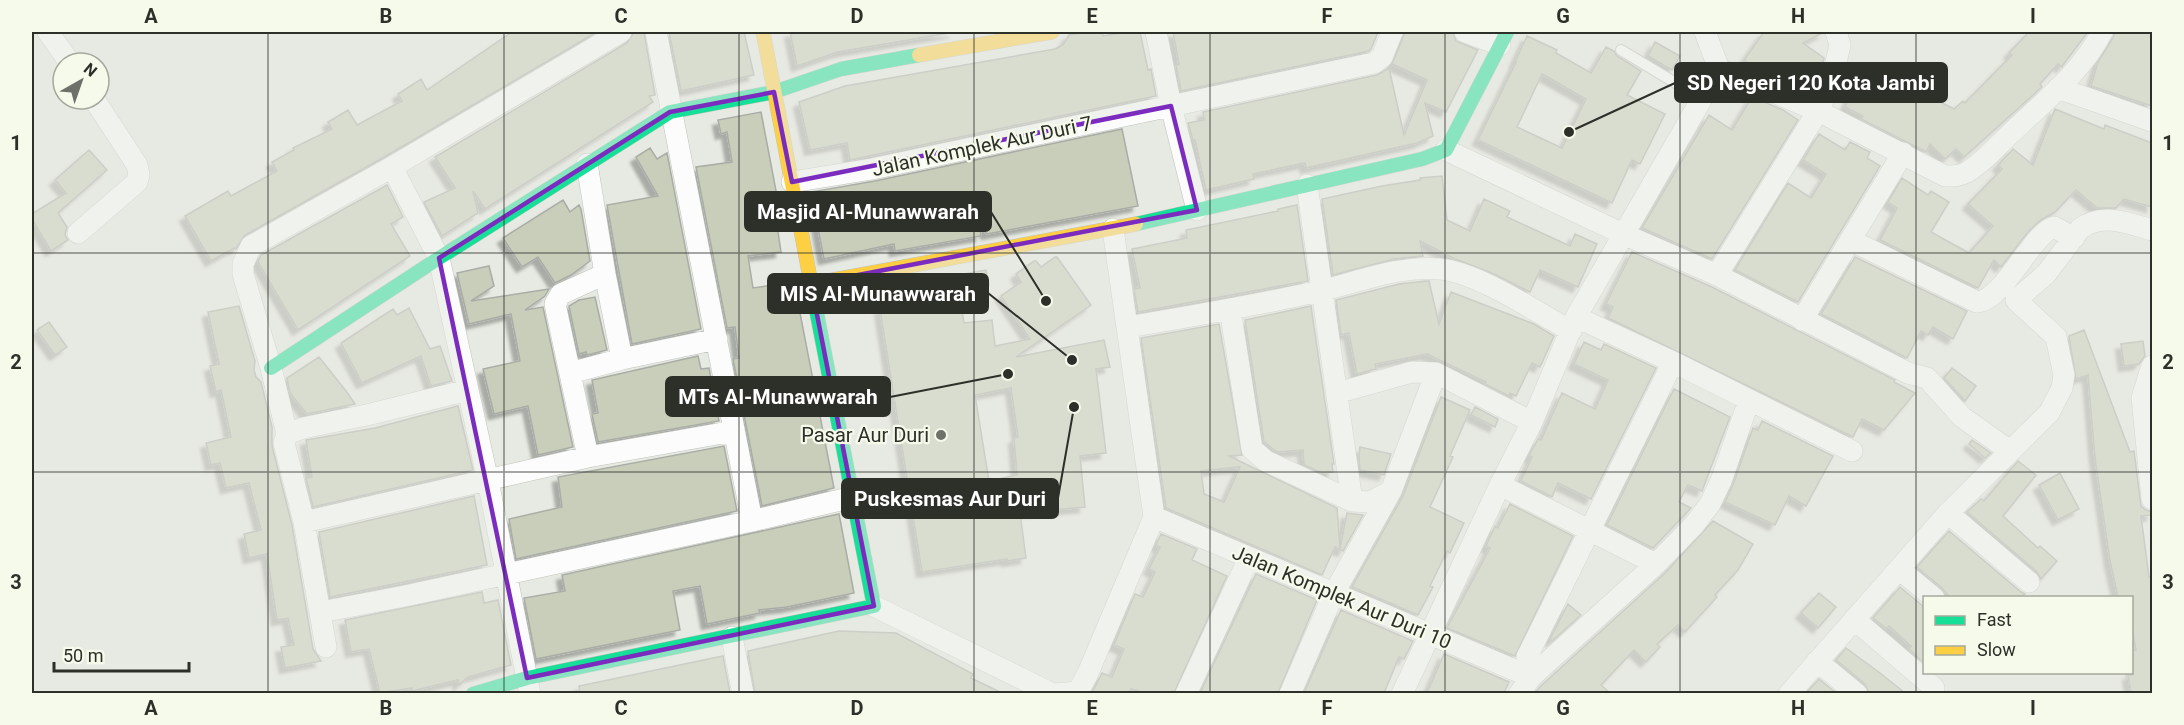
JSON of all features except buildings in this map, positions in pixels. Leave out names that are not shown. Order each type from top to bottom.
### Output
[{"type":"street","points":[[48,32],[61,51]]},
{"type":"street","points":[[326,647],[304,522],[284,443],[287,434],[271,368],[243,274],[246,255],[251,246],[392,167],[621,32]]},
{"type":"street","points":[[656,32],[752,521]]},
{"type":"street","points":[[763,32],[874,606]]},
{"type":"street","points":[[271,368],[439,258],[670,112],[774,92],[841,69],[1052,32]]},
{"type":"street","points":[[1156,32],[1171,106],[1197,210]]},
{"type":"street","name":"Jalan Komplek Aur Duri 7","points":[[792,182],[872,168],[1374,63],[1382,57],[1392,32]]},
{"type":"street","points":[[811,284],[1113,229],[1422,159],[1446,150],[1503,38],[1465,32]]},
{"type":"street","points":[[1705,32],[1719,69],[1818,111],[1945,176],[1960,175],[1978,164],[2058,88],[2094,47],[2102,32]]},
{"type":"street","points":[[1717,275],[1818,111],[1831,84],[1840,45],[1836,32]]},
{"type":"street","points":[[1402,693],[1532,422],[1573,324],[1719,69]]},
{"type":"street","points":[[2058,88],[2152,121]]},
{"type":"street","points":[[78,233],[137,182],[139,175],[137,165],[102,111]]},
{"type":"street","points":[[1446,150],[1623,234],[1717,275],[1908,373],[1927,378],[1962,417],[2010,452]]},
{"type":"street","points":[[1802,320],[1903,153]]},
{"type":"street","points":[[586,164],[622,359]]},
{"type":"street","points":[[392,167],[439,258],[488,481],[529,686]]},
{"type":"street","points":[[1307,185],[1352,501]]},
{"type":"street","points":[[1789,693],[1948,513],[2049,413],[2062,388],[2064,375],[2056,337],[2016,300],[2040,281],[2088,223],[2118,220],[2152,230]]},
{"type":"street","points":[[1850,240],[1977,302],[1989,298],[2017,267],[2045,230],[2054,227],[2074,238]]},
{"type":"street","points":[[473,693],[529,686],[874,606],[1053,693],[1078,693],[1154,517],[1113,229]]},
{"type":"street","points":[[2017,267],[2040,281]]},
{"type":"street","points":[[1128,327],[1230,309],[1417,269],[1442,269],[1479,281],[1573,324],[1673,362],[1852,451]]},
{"type":"street","points":[[588,457],[555,304],[561,294],[605,274]]},
{"type":"street","points":[[1230,309],[1252,449],[1266,461],[1352,501],[1370,502],[1391,491]]},
{"type":"street","points":[[570,372],[717,339]]},
{"type":"street","points":[[1525,685],[1527,657],[1673,362]]},
{"type":"street","points":[[2152,366],[2142,393],[2152,499]]},
{"type":"street","points":[[1337,393],[1412,372],[1436,373],[1532,422]]},
{"type":"street","points":[[1290,693],[1334,593],[1391,491],[1436,373]]},
{"type":"street","points":[[287,434],[303,428],[372,414],[468,390]]},
{"type":"street","points":[[1525,685],[1656,564],[1694,525],[1710,504],[1749,400]]},
{"type":"street","points":[[304,522],[588,457],[735,431]]},
{"type":"street","points":[[1500,485],[1656,564]]},
{"type":"street","points":[[321,612],[507,574],[853,497]]},
{"type":"street","points":[[1948,513],[2029,582]]},
{"type":"street","name":"Jalan Komplek Aur Duri 10","points":[[1154,517],[1429,634],[1525,685]]},
{"type":"street","points":[[1186,693],[1249,558]]},
{"type":"street","points":[[1899,569],[1933,596]]},
{"type":"street","points":[[1854,619],[1934,688]]},
{"type":"street","points":[[732,638],[743,693]]},
{"type":"street","points":[[1817,661],[1857,693]]},
{"type":"lane","points":[[1621,50],[1702,99]]},
{"type":"highlighted area","points":[[774,92],[792,182],[1171,106],[1197,210],[811,284],[874,606],[527,678],[439,258],[670,112]]},
{"type":"traffic: fast","points":[[1136,224],[1422,159],[1446,150],[1507,32]]},
{"type":"traffic: fast","points":[[271,368],[439,258],[670,112],[774,92],[841,69],[919,55]]},
{"type":"traffic: fast","points":[[473,694],[527,678],[874,606],[811,283]]},
{"type":"traffic: slow","points":[[763,32],[811,283]]},
{"type":"traffic: slow","points":[[919,55],[1052,32]]},
{"type":"traffic: slow","points":[[811,284],[1136,224]]},
{"type":"place","name":"SD Negeri 120 Kota Jambi","points":[[1569,132]]},
{"type":"place","name":"Masjid Al-Munawwarah","points":[[1046,301]]},
{"type":"place","name":"MIS Al-Munawwarah","points":[[1072,360]]},
{"type":"place","name":"MTs Al-Munawwarah","points":[[1008,374]]},
{"type":"place","name":"Puskesmas Aur Duri","points":[[1074,407]]},
{"type":"place","name":"Pasar Aur Duri","points":[[941,435]]}]
